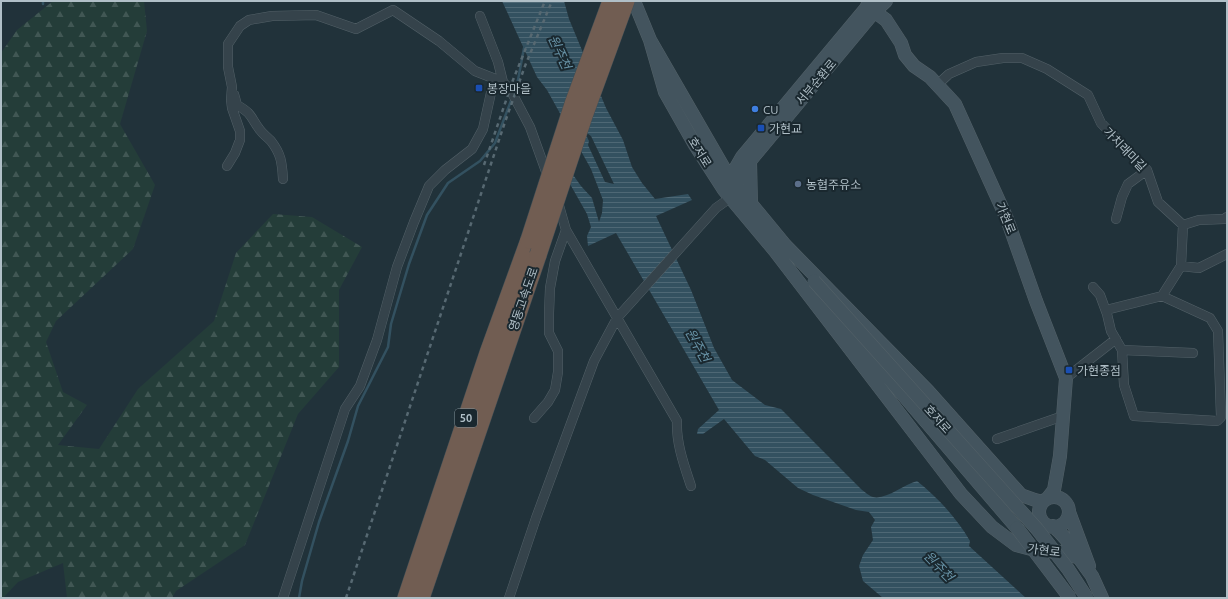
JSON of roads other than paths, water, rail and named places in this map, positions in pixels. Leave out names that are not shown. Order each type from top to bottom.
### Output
[{"type":"highway","name":"영동고속도로","points":[[406,598],[488,353],[529,240],[574,104],[611,1]]},
{"type":"highway","name":"영동고속도로","points":[[421,598],[579,131],[626,1]]},
{"type":"highway","points":[[426,598],[440,543]]},
{"type":"highway","points":[[401,598],[406,585],[416,569]]},
{"type":"street","name":"호저로","points":[[634,1],[650,40],[665,92],[695,145],[780,248],[1017,528],[1070,598]]},
{"type":"street","name":"서부순환로","points":[[730,188],[746,159],[869,5],[886,1]]},
{"type":"street","name":"가현로","points":[[869,5],[886,20],[901,43],[905,55],[914,66],[930,77],[955,104],[1007,219],[1036,302],[1066,378],[1060,456]]},
{"type":"street","points":[[283,179],[282,160],[279,152],[260,130],[247,111],[237,105],[232,87],[228,67],[228,44],[240,26],[249,20],[272,16],[316,15],[356,29],[392,10],[439,41],[475,71],[498,81],[511,90],[530,126],[558,202],[566,230],[677,421],[680,451],[691,486]]},
{"type":"street","points":[[283,598],[345,409],[360,386],[376,340],[397,267],[429,186],[445,170],[472,149],[483,129],[498,81],[498,62],[480,16]]},
{"type":"street","name":"호저로","points":[[650,40],[712,149],[730,188],[751,204],[780,248]]},
{"type":"street","name":"가치래미길","points":[[938,85],[949,74],[976,62],[1003,58],[1022,58],[1047,69],[1088,95],[1101,124],[1147,170],[1158,202],[1184,224]]},
{"type":"street","points":[[227,166],[235,153],[240,140],[240,131],[232,108],[232,87]]},
{"type":"street","points":[[712,149],[727,156],[746,159],[751,204]]},
{"type":"street","points":[[1116,219],[1122,197],[1128,184],[1147,170]]},
{"type":"street","points":[[509,598],[536,518],[594,361],[617,318],[716,208],[730,188]]},
{"type":"street","points":[[1162,296],[1181,266],[1184,224],[1198,220],[1224,219],[1227,217]]},
{"type":"street","points":[[534,418],[548,402],[555,390],[558,372],[558,351],[549,333],[550,288],[555,261],[566,230]]},
{"type":"street","points":[[1181,266],[1198,268],[1227,254]]},
{"type":"street","name":"호저로","points":[[808,280],[1037,529],[1068,569],[1087,598]]},
{"type":"street","name":"가현로","points":[[808,280],[961,494],[992,527],[1016,545],[1039,551],[1063,552],[1079,558]]},
{"type":"street","points":[[808,280],[928,391],[1022,495],[1034,500],[1045,500],[1058,497],[1068,507]]},
{"type":"street","points":[[1093,286],[1100,295],[1106,310],[1111,331],[1122,350],[1124,386],[1134,416],[1217,421],[1221,417],[1223,331],[1210,318],[1162,296],[1106,310]]},
{"type":"street","points":[[1066,378],[1116,339]]},
{"type":"street","points":[[1122,350],[1193,353]]},
{"type":"street","points":[[997,439],[1063,416]]},
{"type":"street","points":[[1060,456],[1054,490],[1045,500],[1040,510],[1041,519],[1048,525],[1062,525],[1066,521],[1068,507]]},
{"type":"street","points":[[1060,456],[1063,488],[1068,507],[1092,576],[1102,598]]},
{"type":"street","points":[[1053,526],[1072,545],[1092,576]]},
{"type":"water","name":"원주천","points":[[502,1],[564,1],[569,19],[606,108],[623,140],[632,167],[642,183],[655,199],[688,194],[692,200],[656,216],[691,290],[714,348],[732,380],[765,405],[781,409],[862,490],[870,496],[883,496],[917,481],[953,516],[970,541],[969,546],[1026,598],[883,598],[863,581],[859,566],[863,555],[873,540],[871,527],[875,520],[869,512],[856,510],[813,495],[798,488],[765,460],[755,456],[724,419],[703,434],[697,434],[698,429],[719,410],[616,233],[588,246],[587,236],[591,227],[587,214],[566,177],[571,172],[592,198],[599,222],[602,213],[603,200],[591,169],[547,90],[537,77]],"holes":[[[584,131],[591,136],[614,184],[605,182],[588,145],[589,141]]]},
{"type":"waterway","points":[[514,92],[518,80],[524,48]]},
{"type":"waterway","points":[[299,598],[302,581],[319,522],[348,441],[358,406],[388,347],[391,324],[409,264],[427,215],[448,183],[480,161],[495,143],[512,98]]},
{"type":"railway","points":[[484,165],[513,80],[545,1]]},
{"type":"railway","points":[[346,598],[505,122],[525,66],[552,1]]},
{"type":"place","name":"봉장마을","points":[[479,88]]},
{"type":"place","name":"CU","points":[[755,109]]},
{"type":"place","name":"가현교","points":[[761,128]]},
{"type":"place","name":"농협주유소","points":[[798,184]]},
{"type":"place","name":"가현종점","points":[[1069,370]]}]
